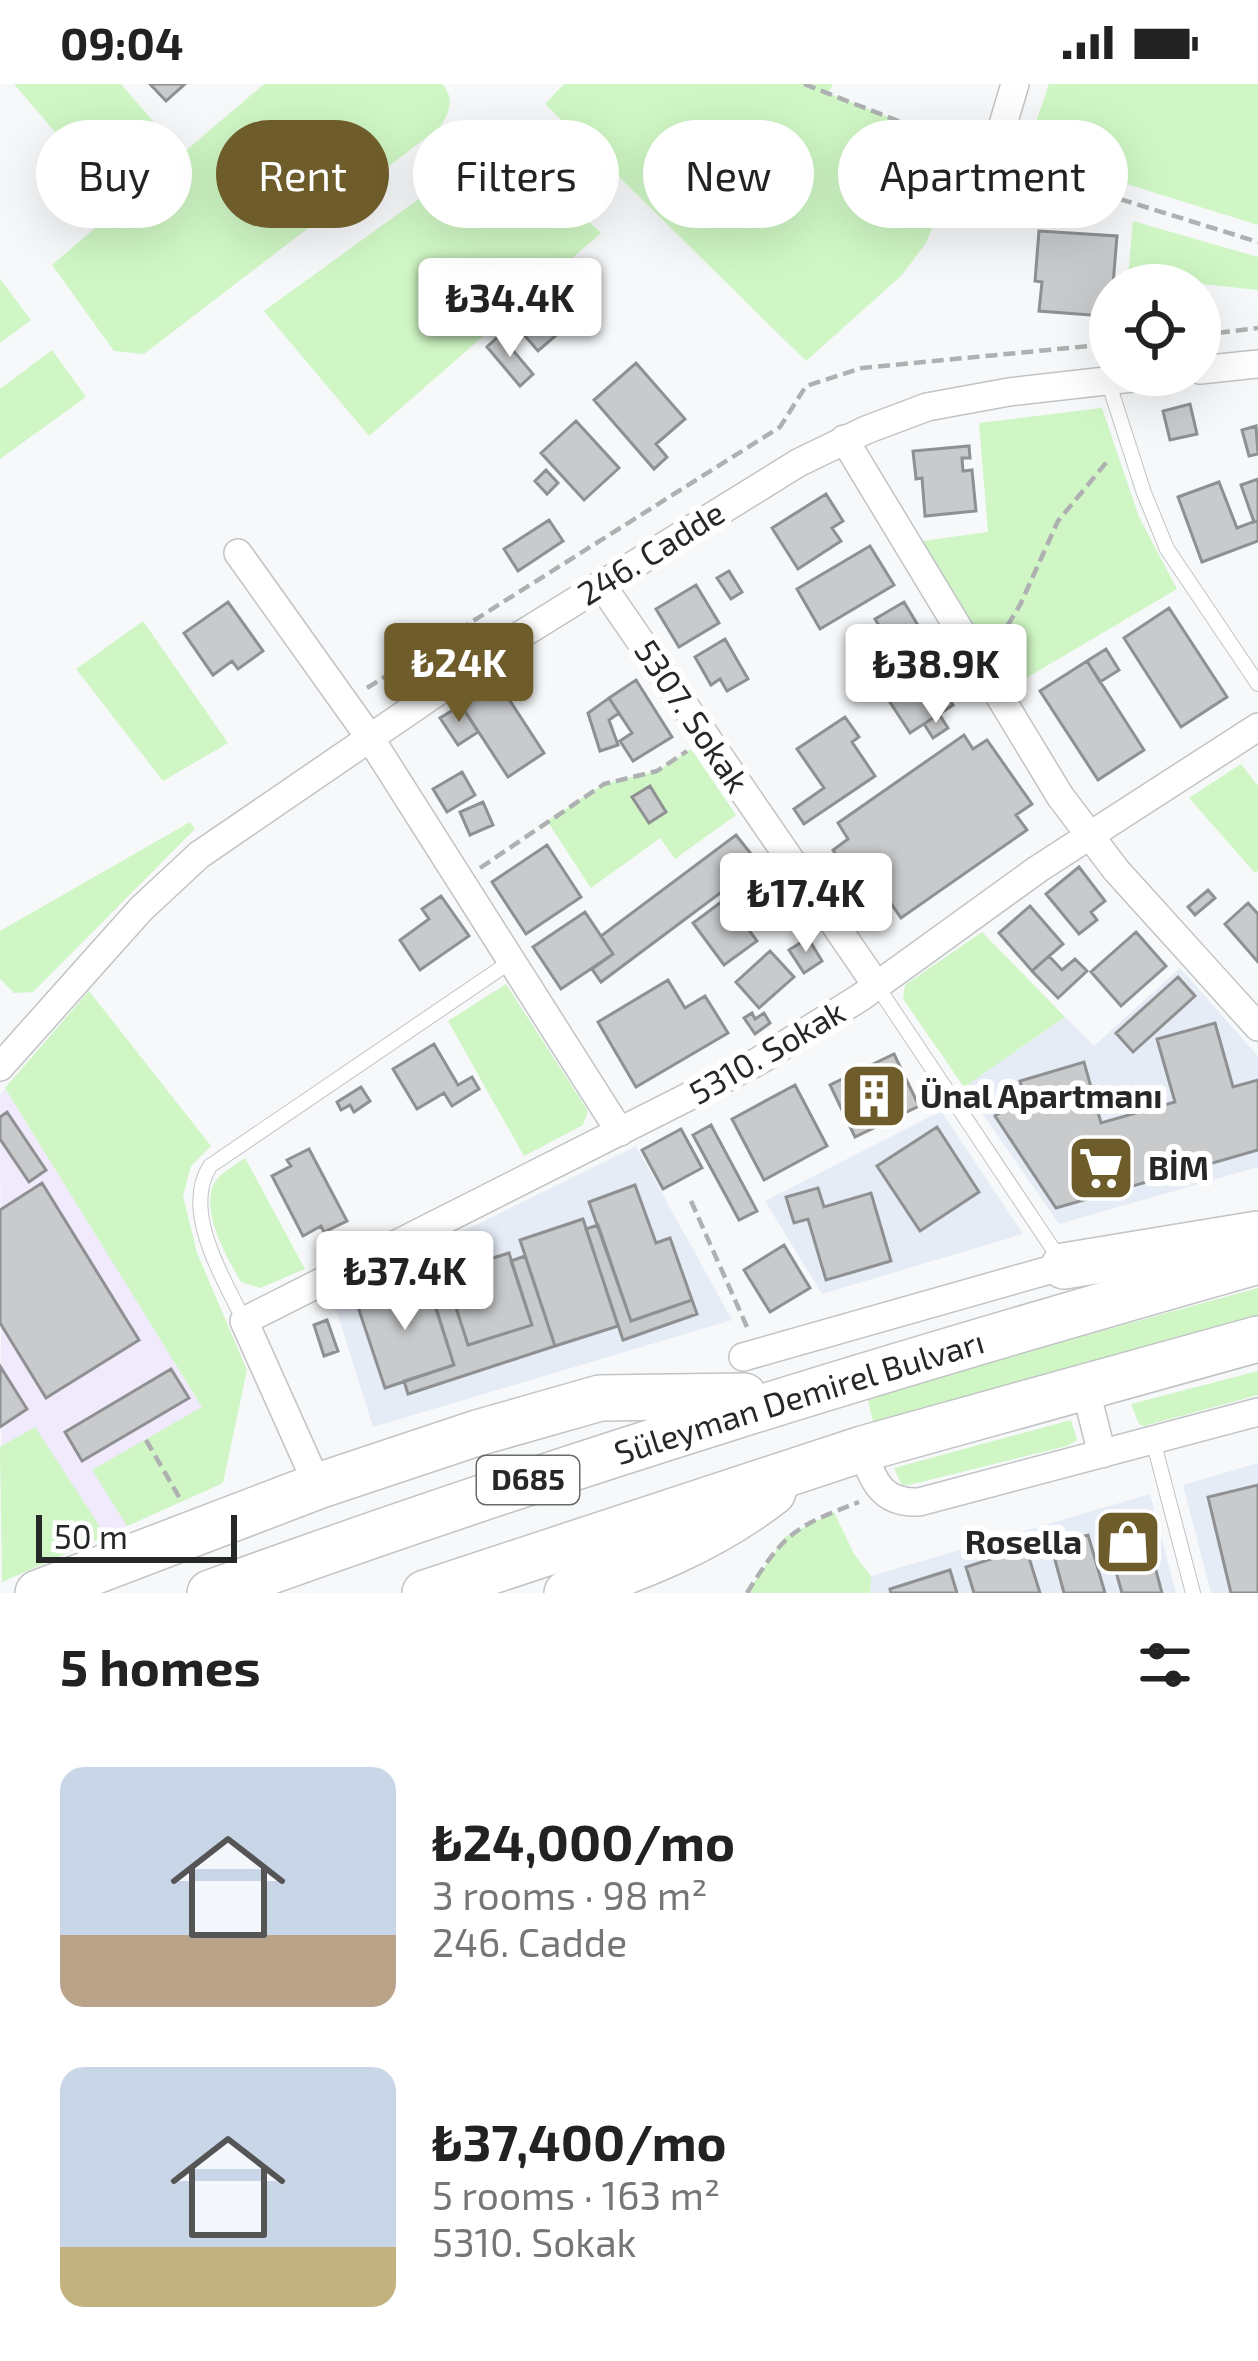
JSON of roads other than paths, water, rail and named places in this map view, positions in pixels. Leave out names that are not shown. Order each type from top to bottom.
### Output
[{"type":"highway","points":[[1064,1266],[1258,1234]]},
{"type":"highway","name":"Süleyman Demirel Bulvarı","points":[[210,1593],[497,1490],[795,1396],[1258,1261]]},
{"type":"highway","name":"D685","points":[[425,1593],[862,1449],[1258,1340]]},
{"type":"highway","points":[[60,1588],[318,1486],[436,1445],[600,1398],[795,1396]]},
{"type":"highway","points":[[567,1593],[692,1545],[739,1519],[803,1468]]},
{"type":"street","points":[[1004,120],[1015,84]]},
{"type":"street","points":[[1221,368],[1258,364]]},
{"type":"street","name":"246. Cadde","points":[[0,1067],[170,880],[216,843],[601,584],[844,439],[893,418],[946,403],[1089,384]]},
{"type":"street","points":[[844,439],[981,670],[1089,837],[1258,1027]]},
{"type":"street","points":[[238,554],[370,738],[620,1132]]},
{"type":"street","name":"5307. Sokak","points":[[601,584],[877,986]]},
{"type":"street","name":"5310. Sokak","points":[[244,1321],[758,1062],[877,986],[1010,888],[1258,728]]},
{"type":"street","points":[[752,1355],[1258,1210]]},
{"type":"street","points":[[244,1321],[318,1486]]},
{"type":"street","points":[[1085,1388],[1102,1454]]},
{"type":"street","points":[[862,1449],[882,1493],[908,1503],[1258,1412]]},
{"type":"lane","points":[[1113,396],[1168,550],[1258,684]]},
{"type":"lane","points":[[244,1321],[200,1209],[200,1186],[220,1157],[510,962]]},
{"type":"lane","name":"5307. Sokak","points":[[877,986],[1064,1266]]},
{"type":"lane","points":[[1153,1440],[1193,1593]]},
{"type":"place","name":"Ünal Apartmanı","points":[[874,1096]]},
{"type":"place","name":"BİM","points":[[1101,1168]]},
{"type":"place","name":"Rosella","points":[[1128,1542]]}]
